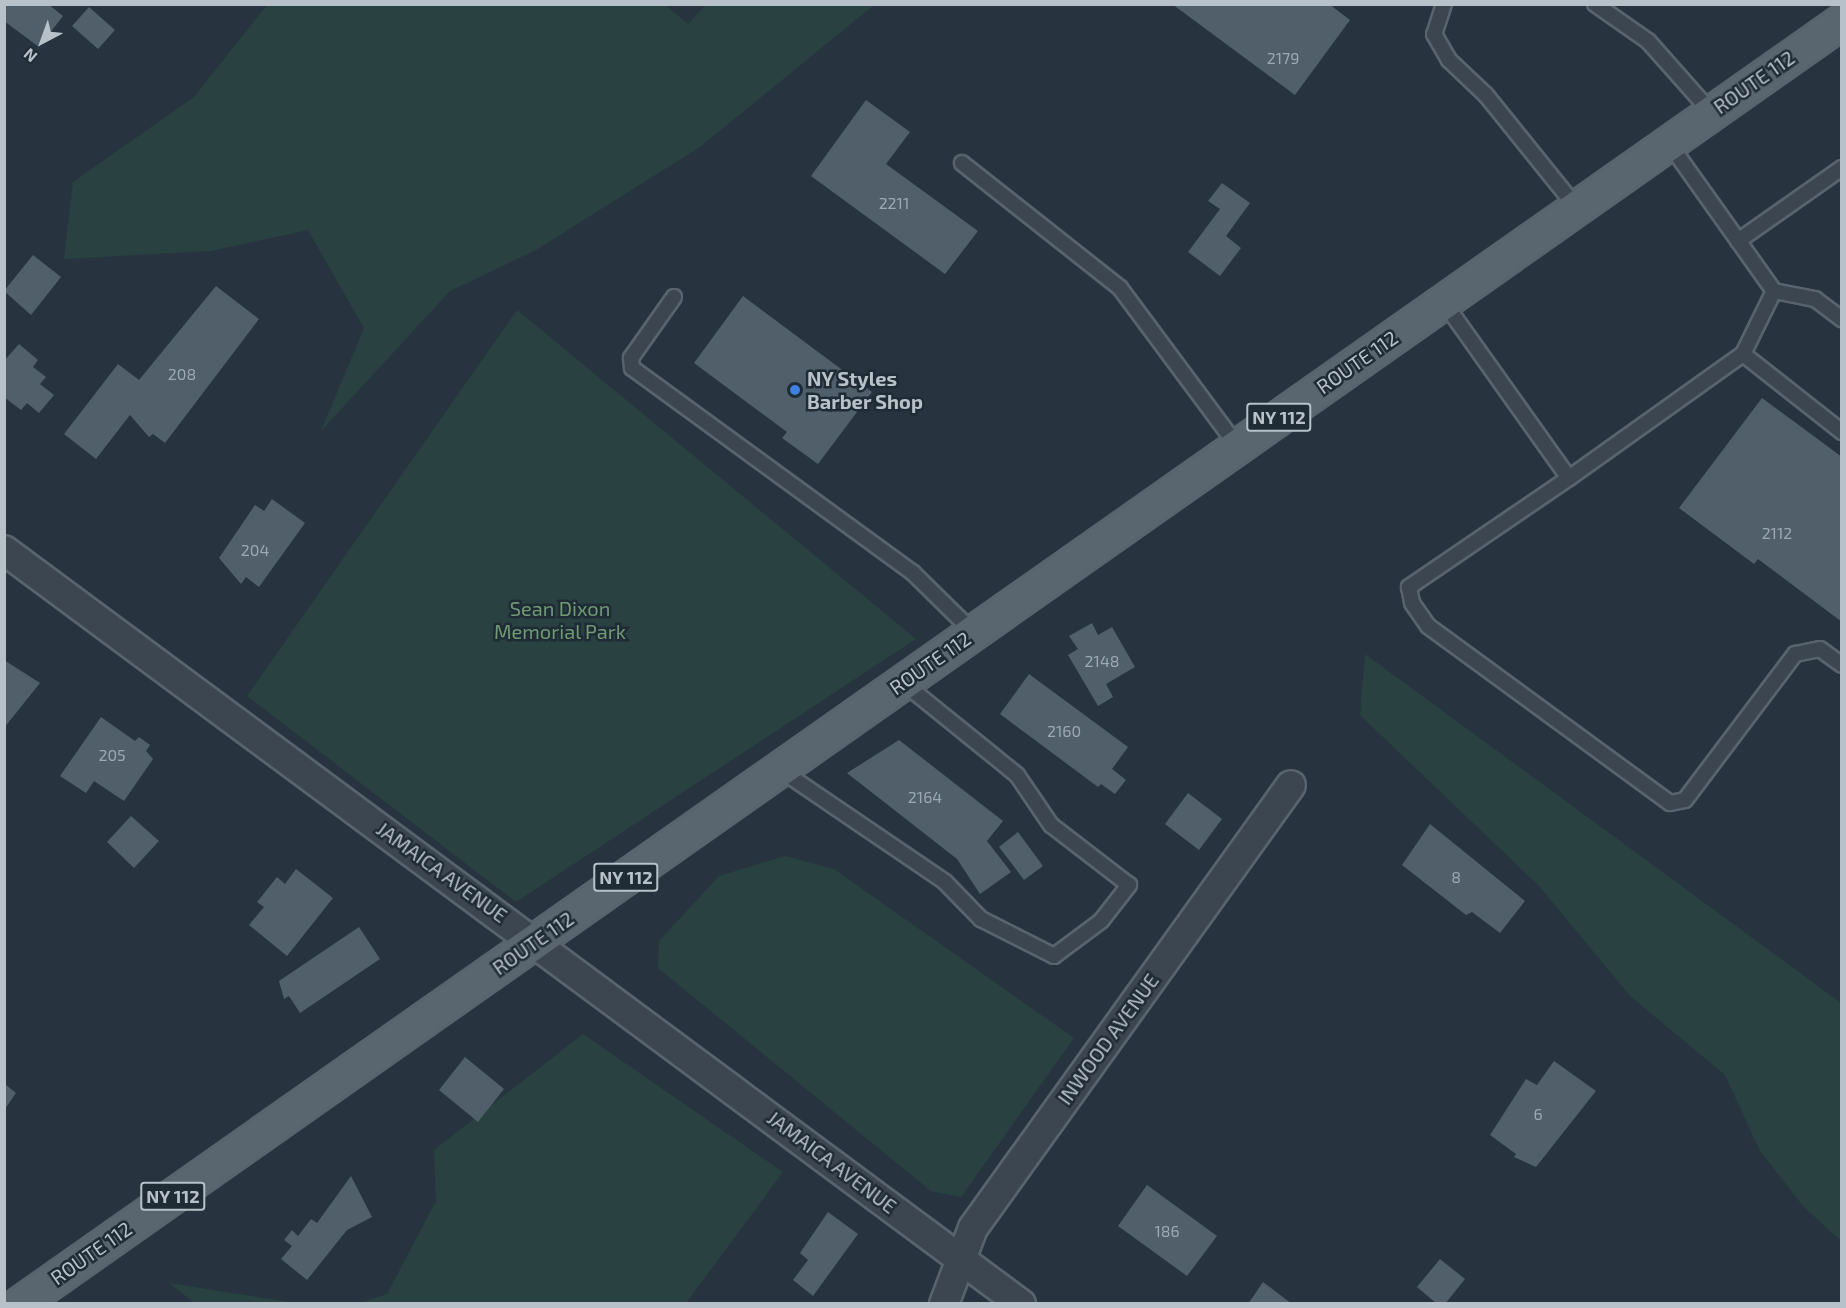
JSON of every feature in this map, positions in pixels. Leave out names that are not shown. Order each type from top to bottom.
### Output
[{"type":"main road","name":"ROUTE 112","points":[[19,1304],[1668,142],[1838,29]]},
{"type":"street","name":"JAMAICA AVENUE","points":[[4,550],[536,941],[1022,1304]]},
{"type":"street","name":"INWOOD AVENUE","points":[[944,1304],[973,1228],[1291,785]]},
{"type":"lane","points":[[1444,4],[1434,34],[1449,60],[1486,95],[1577,208]]},
{"type":"lane","points":[[1595,4],[1648,41],[1711,112]]},
{"type":"lane","points":[[1668,142],[1774,291],[1815,299],[1842,320]]},
{"type":"lane","points":[[962,163],[1120,288],[1238,447]]},
{"type":"lane","points":[[1738,241],[1842,168]]},
{"type":"lane","points":[[1774,291],[1743,354],[1569,478],[1408,587],[1412,603],[1428,626],[1670,803],[1685,800],[1795,654],[1820,649],[1842,665]]},
{"type":"lane","points":[[674,297],[631,358],[632,368],[913,573],[973,633]]},
{"type":"lane","points":[[1443,301],[1569,478]]},
{"type":"lane","points":[[1743,354],[1842,432]]},
{"type":"lane","points":[[779,769],[945,882],[981,918],[1054,956],[1101,921],[1129,885],[1051,825],[1017,775],[902,682]]},
{"type":"green space","points":[[664,4],[688,24],[706,5],[874,5],[700,147],[536,250],[450,291],[321,431],[364,328],[308,230],[211,251],[64,259],[73,182],[194,97],[267,5]]},
{"type":"green space","name":"Sean Dixon Memorial Park","points":[[517,310],[916,639],[516,902],[247,696]]},
{"type":"green space","points":[[1365,654],[1841,1003],[1841,1241],[1803,1206],[1760,1151],[1725,1075],[1630,996],[1540,887],[1360,715]]},
{"type":"green space","points":[[785,856],[834,869],[1074,1038],[961,1197],[931,1191],[658,968],[659,941],[719,876]]},
{"type":"green space","points":[[583,1034],[783,1172],[686,1303],[358,1304],[387,1294],[436,1201],[434,1150]]},
{"type":"green space","points":[[169,1283],[296,1303],[195,1303]]},
{"type":"building","points":[[4,4],[48,4],[63,16],[39,47],[4,21]]},
{"type":"building","points":[[1172,4],[1329,4],[1350,20],[1295,95]]},
{"type":"building","points":[[89,7],[115,30],[98,49],[72,26]]},
{"type":"building","points":[[866,100],[910,132],[886,164],[978,231],[945,274],[811,176]]},
{"type":"building","points":[[1222,183],[1250,203],[1226,236],[1241,248],[1220,276],[1188,252],[1220,209],[1208,201]]},
{"type":"building","points":[[33,255],[61,277],[31,315],[4,291]]},
{"type":"building","points":[[216,286],[259,319],[165,443],[153,434],[149,437],[130,415],[96,459],[64,434],[118,364],[139,380]]},
{"type":"building","points":[[743,296],[872,392],[818,464],[782,438],[787,432],[694,363]]},
{"type":"building","points":[[19,344],[38,360],[33,367],[46,377],[40,384],[54,395],[39,413],[27,403],[21,410],[4,397],[4,361]]},
{"type":"building","points":[[1762,398],[1842,457],[1842,622],[1758,559],[1754,564],[1679,508]]},
{"type":"building","points":[[272,499],[305,523],[259,587],[246,577],[241,584],[219,558],[255,505],[264,511]]},
{"type":"building","points":[[1092,623],[1098,635],[1112,627],[1135,667],[1106,684],[1113,697],[1098,706],[1068,655],[1078,649],[1069,636]]},
{"type":"building","points":[[4,660],[40,683],[4,728]]},
{"type":"building","points":[[1029,674],[1128,747],[1112,769],[1126,780],[1115,794],[1101,784],[1098,787],[1000,714]]},
{"type":"building","points":[[101,717],[135,741],[139,737],[150,745],[146,751],[153,759],[124,801],[94,781],[86,793],[60,776]]},
{"type":"building","points":[[899,740],[1003,821],[987,841],[1011,872],[980,894],[957,859],[847,773]]},
{"type":"building","points":[[1188,793],[1222,819],[1199,850],[1165,824]]},
{"type":"building","points":[[131,816],[159,841],[134,868],[107,842]]},
{"type":"building","points":[[1430,824],[1525,901],[1500,933],[1472,912],[1466,915],[1402,865]]},
{"type":"building","points":[[1018,832],[1043,866],[1024,880],[999,847]]},
{"type":"building","points":[[296,869],[333,898],[287,956],[249,925],[264,907],[257,902],[277,877],[285,884]]},
{"type":"building","points":[[359,927],[380,959],[300,1013],[289,996],[284,999],[279,981]]},
{"type":"building","points":[[465,1057],[504,1089],[478,1122],[439,1090]]},
{"type":"building","points":[[1554,1061],[1596,1091],[1536,1167],[1514,1157],[1516,1154],[1490,1135],[1526,1079],[1537,1085]]},
{"type":"building","points":[[5,1084],[16,1093],[5,1109]]},
{"type":"building","points":[[351,1176],[372,1217],[347,1230],[307,1280],[281,1259],[292,1246],[284,1240],[292,1230],[298,1236],[311,1219],[317,1223]]},
{"type":"building","points":[[1147,1185],[1217,1236],[1187,1276],[1118,1226]]},
{"type":"building","points":[[828,1212],[858,1234],[813,1296],[793,1280],[808,1260],[800,1253]]},
{"type":"building","points":[[1440,1259],[1465,1279],[1445,1304],[1437,1304],[1417,1287]]},
{"type":"building","points":[[1263,1282],[1292,1304],[1248,1304]]},
{"type":"place","name":"NY Styles Barber Shop","points":[[795,390]]}]
